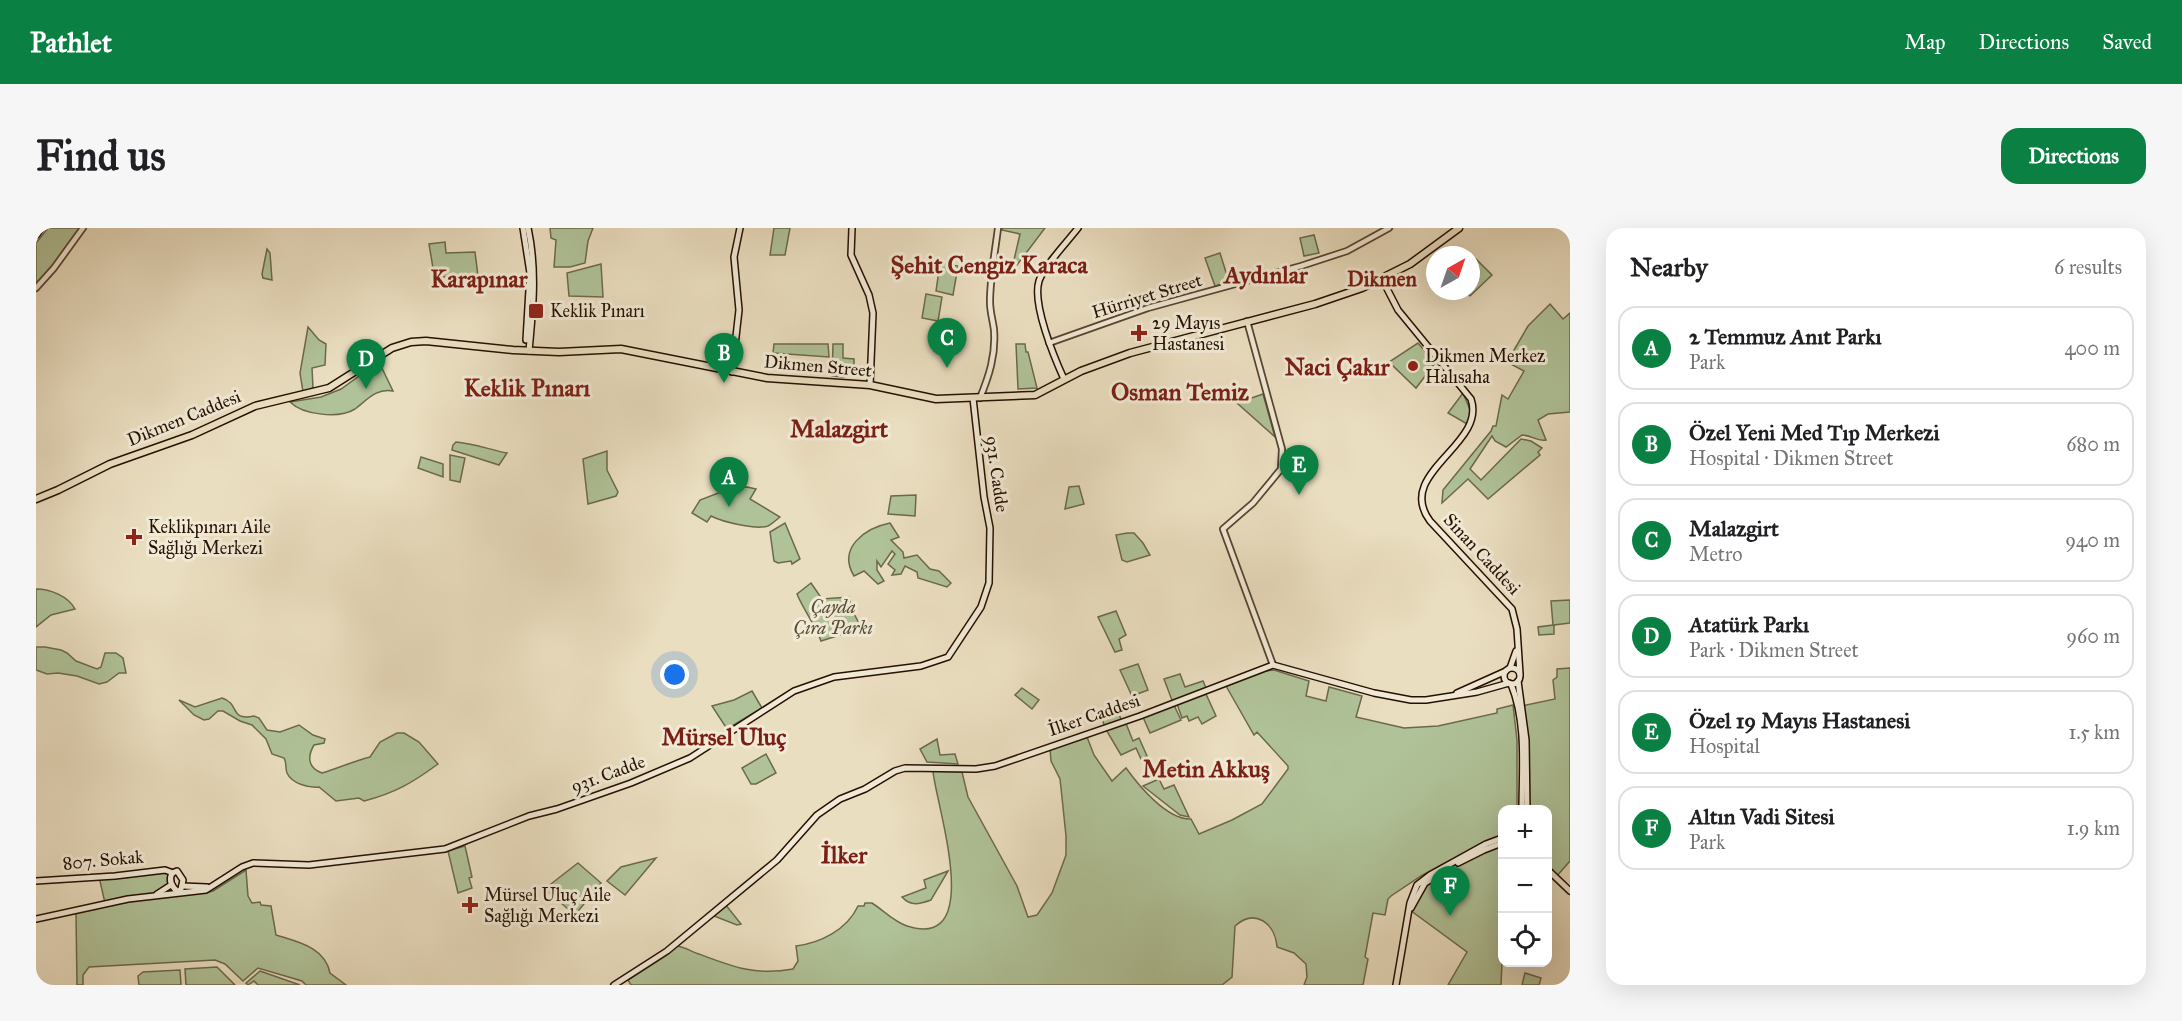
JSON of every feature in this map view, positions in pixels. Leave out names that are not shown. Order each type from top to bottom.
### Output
[{"type":"highway","points":[[36,234],[40,228]]},
{"type":"main road","points":[[526,228],[531,299],[527,351]]},
{"type":"main road","points":[[732,372],[739,310],[734,257],[740,228]]},
{"type":"main road","points":[[852,228],[851,255],[871,303],[870,385]]},
{"type":"main road","points":[[1064,379],[1049,343],[1039,303],[1039,282],[1078,228]]},
{"type":"main road","points":[[1247,321],[1332,298],[1382,279],[1410,264],[1456,229]]},
{"type":"main road","name":"Sinan Caddesi","points":[[1382,279],[1398,310],[1472,399],[1474,419],[1427,481],[1422,493],[1422,503],[1430,521],[1512,609],[1517,629],[1520,674]]},
{"type":"main road","points":[[527,351],[526,336],[531,299]]},
{"type":"main road","name":"Dikmen Street","points":[[36,499],[118,460],[192,435],[255,406],[329,388],[402,344],[426,341],[527,351],[621,349],[732,372],[788,380],[870,385],[936,399],[976,398],[1035,395],[1107,360],[1149,346],[1247,321]]},
{"type":"main road","points":[[513,350],[522,345],[526,336]]},
{"type":"main road","name":"931. Cadde","points":[[36,919],[113,902],[178,892],[194,892],[212,887],[242,867],[253,863],[309,865],[426,853],[465,843],[529,816],[551,811],[631,783],[690,758],[794,691],[834,676],[921,666],[948,657],[981,607],[989,583],[990,528],[982,486],[976,398]]},
{"type":"main road","name":"Sinan Caddesi","points":[[1508,670],[1517,646]]},
{"type":"main road","points":[[1273,665],[1394,698],[1426,700],[1477,692],[1518,681]]},
{"type":"main road","name":"İlker Caddesi","points":[[614,985],[657,959],[777,860],[822,811],[840,799],[873,785],[895,771],[905,768],[976,769],[995,766],[1140,716],[1273,665]]},
{"type":"main road","points":[[1450,696],[1508,670],[1515,669],[1520,674],[1518,681],[1522,740],[1522,805]]},
{"type":"main road","points":[[1508,670],[1504,678],[1510,684],[1520,707],[1526,740],[1527,805]]},
{"type":"main road","points":[[1396,985],[1413,892],[1423,879],[1486,844],[1498,840]]},
{"type":"main road","points":[[1411,908],[1425,883],[1474,855],[1498,845]]},
{"type":"main road","name":"807. Sokak","points":[[36,880],[115,876],[165,870],[172,873]]},
{"type":"main road","points":[[177,871],[181,874],[182,886],[178,892],[171,885],[172,873],[177,871]]},
{"type":"main road","points":[[1552,876],[1570,891]]},
{"type":"main road","points":[[153,896],[171,885]]},
{"type":"main road","points":[[182,886],[212,887]]},
{"type":"street","points":[[36,288],[54,268],[83,228]]},
{"type":"street","points":[[976,398],[990,373],[993,358],[994,331],[990,304],[992,266],[998,228]]},
{"type":"street","name":"Hürriyet Street","points":[[1049,343],[1148,308],[1301,266],[1351,249],[1389,228]]},
{"type":"street","points":[[1247,321],[1282,449],[1281,469],[1253,503],[1223,529],[1273,665]]},
{"type":"green space","points":[[48,228],[80,228],[51,269],[36,284],[36,243]]},
{"type":"green space","points":[[550,228],[593,228],[588,241],[585,263],[570,267],[554,267],[556,240],[551,238]]},
{"type":"green space","points":[[774,228],[790,228],[785,255],[770,255]]},
{"type":"green space","points":[[1003,228],[1045,228],[1017,265],[1013,264],[1020,234],[1002,230]]},
{"type":"green space","points":[[1314,235],[1319,253],[1304,256],[1300,238]]},
{"type":"green space","points":[[445,242],[446,253],[475,252],[478,276],[456,275],[437,278],[434,274],[429,244]]},
{"type":"green space","points":[[267,249],[270,253],[272,280],[263,278],[262,274]]},
{"type":"green space","points":[[1220,253],[1229,282],[1215,286],[1205,258]]},
{"type":"green space","points":[[940,263],[958,266],[953,295],[936,291]]},
{"type":"green space","points":[[1480,263],[1492,275],[1480,286]]},
{"type":"green space","points":[[601,264],[603,297],[569,296],[567,273]]},
{"type":"green space","points":[[926,294],[942,297],[938,321],[922,318]]},
{"type":"green space","points":[[1550,304],[1563,319],[1570,313],[1570,412],[1548,414],[1538,420],[1546,440],[1522,435],[1506,447],[1495,441],[1492,436],[1470,469],[1481,480],[1521,439],[1531,441],[1542,448],[1538,452],[1540,455],[1488,499],[1468,479],[1442,503],[1443,490],[1493,426],[1496,426],[1502,395],[1508,399],[1524,371],[1507,362],[1528,326]]},
{"type":"green space","points":[[308,327],[319,340],[326,344],[325,365],[312,368],[313,388],[303,392],[300,373]]},
{"type":"green space","name":"Dikmen Merkez Halısaha","points":[[1418,343],[1435,363],[1416,388],[1389,362]]},
{"type":"green space","points":[[774,344],[828,344],[829,357],[773,353]]},
{"type":"green space","points":[[833,344],[843,344],[843,358],[854,359],[854,370],[845,372],[844,377],[832,376]]},
{"type":"green space","points":[[1016,344],[1025,344],[1037,388],[1018,389]]},
{"type":"green space","points":[[377,363],[380,364],[393,391],[377,393],[355,409],[340,414],[321,414],[303,410],[290,402],[321,397],[341,389]]},
{"type":"green space","points":[[1463,393],[1471,412],[1467,424],[1448,413]]},
{"type":"green space","points":[[1263,394],[1275,437],[1237,403]]},
{"type":"green space","points":[[456,442],[507,453],[499,465],[452,450]]},
{"type":"green space","points":[[607,451],[607,470],[618,492],[616,496],[588,504],[583,459]]},
{"type":"green space","points":[[450,455],[465,458],[460,482],[450,480]]},
{"type":"green space","points":[[421,457],[443,464],[443,477],[418,468]]},
{"type":"green space","points":[[1079,486],[1084,504],[1065,509],[1069,487]]},
{"type":"green space","points":[[731,488],[756,489],[750,499],[780,517],[768,526],[756,527],[731,523],[711,516],[707,522],[692,513],[700,500]]},
{"type":"green space","points":[[916,495],[915,516],[888,514],[891,496]]},
{"type":"green space","points":[[785,523],[800,559],[792,564],[791,561],[778,563],[774,561],[770,532]]},
{"type":"green space","points":[[890,523],[899,537],[891,540],[903,552],[904,558],[917,555],[930,569],[939,571],[951,583],[947,587],[918,578],[917,572],[905,566],[901,574],[892,575],[895,570],[888,564],[895,554],[892,551],[881,567],[877,561],[877,570],[884,581],[878,584],[864,571],[854,576],[849,557],[851,548],[871,529]]},
{"type":"green space","points":[[1134,533],[1150,555],[1127,562],[1122,560],[1116,535]]},
{"type":"green space","name":"Çayda Çıra Parkı","points":[[811,583],[822,599],[849,597],[852,610],[860,625],[859,629],[821,641],[797,594]]},
{"type":"green space","points":[[36,589],[58,594],[68,600],[75,609],[51,615],[36,627]]},
{"type":"green space","points":[[1570,600],[1570,623],[1554,625],[1554,634],[1539,635],[1538,627],[1553,625],[1551,601]]},
{"type":"green space","points":[[1116,611],[1126,635],[1119,639],[1122,650],[1115,652],[1098,617]]},
{"type":"green space","points":[[36,647],[61,650],[76,661],[97,669],[101,667],[105,653],[116,653],[123,658],[126,673],[119,673],[107,682],[99,684],[77,676],[47,674],[36,670]]},
{"type":"green space","points":[[1138,664],[1148,690],[1132,696],[1120,670]]},
{"type":"green space","points":[[1570,668],[1570,861],[1555,878],[1552,875],[1552,805],[1527,805],[1522,706],[1555,699],[1553,680],[1557,677],[1557,669]]},
{"type":"green space","points":[[1274,670],[1309,681],[1306,696],[1326,701],[1329,687],[1362,696],[1356,717],[1404,728],[1438,726],[1497,713],[1497,709],[1513,705],[1517,740],[1517,805],[1498,805],[1498,837],[1421,876],[1391,896],[1388,899],[1385,915],[1373,913],[1365,957],[1368,959],[1363,985],[1304,985],[1307,977],[1306,964],[1294,953],[1277,947],[1268,925],[1257,918],[1250,918],[1235,926],[1232,977],[1222,985],[631,985],[628,980],[677,946],[745,969],[780,971],[793,969],[798,961],[796,946],[814,942],[832,934],[847,922],[858,906],[864,906],[865,903],[872,903],[893,919],[907,926],[931,928],[945,917],[951,897],[951,870],[947,841],[933,771],[962,772],[968,797],[1017,886],[1028,917],[1037,915],[1052,893],[1066,855],[1060,779],[1051,761],[1050,748],[1087,737],[1094,755],[1112,781],[1126,768],[1154,801],[1173,814],[1191,819],[1199,834],[1262,804],[1288,769],[1288,766],[1257,732],[1254,735],[1226,686],[1264,671]]},
{"type":"green space","points":[[1180,674],[1185,687],[1203,681],[1207,690],[1173,703],[1164,679]]},
{"type":"green space","points":[[1022,688],[1039,700],[1032,709],[1015,695]]},
{"type":"green space","points":[[752,691],[762,708],[727,729],[712,706],[734,700]]},
{"type":"green space","points":[[1206,694],[1216,716],[1202,724],[1198,717],[1189,721],[1187,716],[1182,718],[1177,704]]},
{"type":"green space","points":[[222,698],[231,704],[237,714],[259,718],[267,730],[280,732],[299,725],[313,735],[325,739],[324,743],[314,745],[310,754],[311,765],[322,773],[370,757],[380,742],[397,733],[404,733],[419,742],[438,764],[411,782],[385,795],[364,801],[359,798],[336,801],[319,787],[297,783],[289,777],[284,758],[272,754],[266,739],[252,725],[223,711],[218,711],[209,719],[204,720],[194,715],[179,700],[195,707]]},
{"type":"green space","points":[[1173,703],[1181,720],[1150,733],[1142,715]]},
{"type":"green space","points":[[1116,706],[1133,741],[1139,738],[1147,756],[1141,759],[1136,748],[1121,755],[1105,728],[1100,712]]},
{"type":"green space","points":[[937,739],[940,755],[955,754],[958,764],[927,762],[920,749]]},
{"type":"green space","points":[[766,754],[776,773],[756,784],[751,784],[742,768]]},
{"type":"green space","points":[[1159,779],[1164,789],[1174,785],[1189,817],[1180,815],[1143,786]]},
{"type":"green space","points":[[1498,845],[1498,967],[1502,967],[1501,985],[1448,985],[1467,952],[1410,910],[1420,889],[1426,883],[1471,856]]},
{"type":"green space","points":[[465,846],[472,877],[469,878],[472,888],[458,893],[448,851]]},
{"type":"green space","points":[[656,858],[625,895],[607,881],[621,867]]},
{"type":"green space","points":[[578,863],[601,883],[575,915],[547,891],[547,887]]},
{"type":"green space","points":[[246,870],[248,896],[252,903],[260,902],[261,905],[271,906],[276,935],[317,951],[323,957],[330,973],[346,985],[306,985],[302,981],[258,968],[243,981],[225,964],[215,960],[89,967],[83,975],[83,985],[77,985],[76,913],[108,905],[179,894],[206,893]]},
{"type":"green space","points":[[948,871],[931,900],[912,903],[902,897],[926,888],[924,880]]},
{"type":"green space","points":[[165,872],[170,876],[170,882],[153,896],[105,903],[99,877]]},
{"type":"green space","points":[[725,904],[741,924],[737,925],[714,916],[714,913]]},
{"type":"green space","points":[[217,967],[235,985],[186,985],[185,969]]},
{"type":"green space","points":[[180,970],[181,985],[139,985],[138,976],[143,972]]},
{"type":"green space","points":[[260,971],[300,985],[258,985],[254,981],[248,985],[246,983]]},
{"type":"green space","points":[[1525,973],[1541,978],[1539,985],[1522,985]]},
{"type":"place","name":"Keklik Pınarı","points":[[536,311]]},
{"type":"place","name":"29 Mayıs Hastanesi","points":[[1139,333]]},
{"type":"place","name":"Dikmen Merkez Halısaha","points":[[1413,366]]},
{"type":"place","name":"Malazgirt","points":[[947,368]]},
{"type":"place","name":"Özel Yeni Med Tıp Merkezi","points":[[724,383]]},
{"type":"place","name":"Atatürk Parkı","points":[[366,389]]},
{"type":"place","name":"Özel 19 Mayıs Hastanesi","points":[[1299,495]]},
{"type":"place","name":"2 Temmuz Anıt Parkı","points":[[729,507]]},
{"type":"place","name":"Keklikpınarı Aile Sağlığı Merkezi","points":[[134,537]]},
{"type":"place","name":"Mürsel Uluç Aile Sağlığı Merkezi","points":[[470,905]]},
{"type":"place","name":"Altın Vadi Sitesi","points":[[1450,916]]},
{"type":"district","name":"Şehit Cengiz Karaca","points":[[989,265]]},
{"type":"district","name":"Aydınlar","points":[[1266,275]]},
{"type":"district","name":"Karapınar","points":[[479,279]]},
{"type":"district","name":"Dikmen","points":[[1382,279]]},
{"type":"district","name":"Naci Çakır","points":[[1337,367]]},
{"type":"district","name":"Keklik Pınarı","points":[[527,388]]},
{"type":"district","name":"Osman Temiz","points":[[1180,392]]},
{"type":"district","name":"Malazgirt","points":[[839,429]]},
{"type":"district","name":"Mürsel Uluç","points":[[724,737]]},
{"type":"district","name":"Metin Akkuş","points":[[1206,769]]},
{"type":"district","name":"İlker","points":[[844,855]]}]
